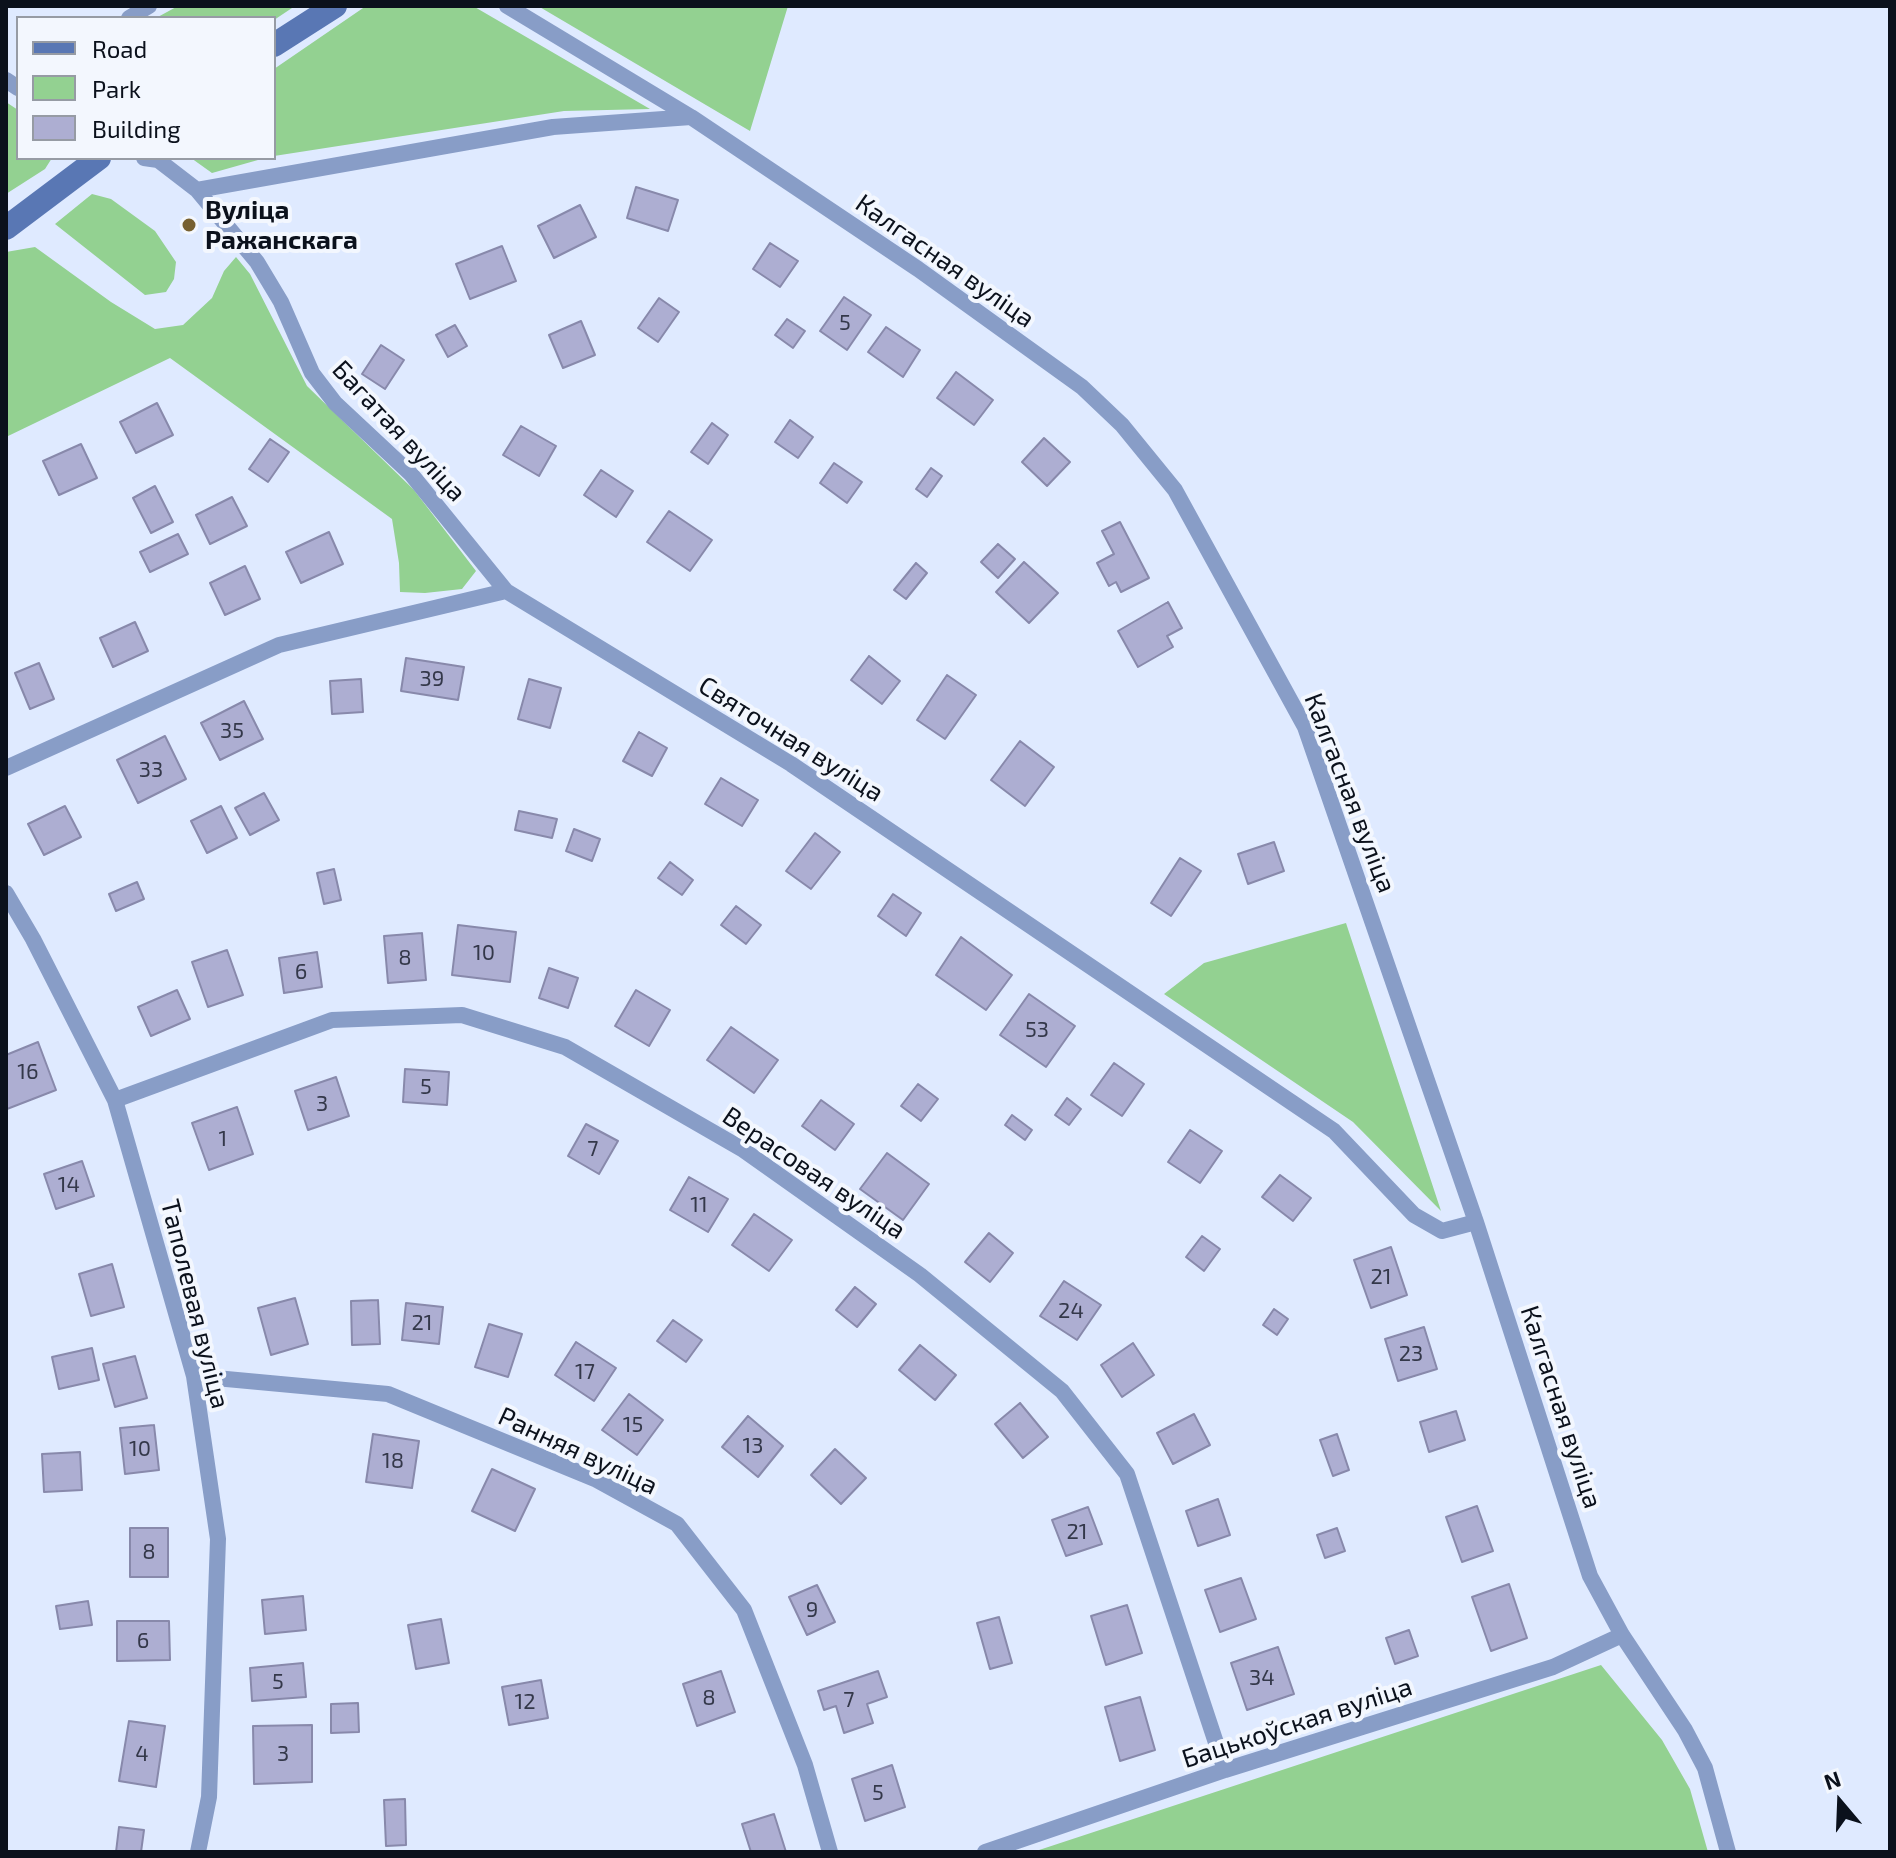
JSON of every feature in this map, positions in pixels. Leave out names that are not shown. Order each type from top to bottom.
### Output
[{"type":"street","points":[[276,44],[335,6]]},
{"type":"street","name":"Калгасная вуліца","points":[[507,6],[691,117],[918,269],[1082,387],[1122,425],[1175,490],[1305,727],[1476,1222],[1590,1576],[1622,1635],[1685,1730],[1705,1768],[1728,1852]]},
{"type":"street","points":[[197,190],[553,127],[691,117]]},
{"type":"street","points":[[6,228],[96,160]]},
{"type":"street","name":"Багатая вуліца","points":[[158,160],[197,190],[257,262],[281,302],[312,373],[335,403],[411,474],[506,591]]},
{"type":"street","points":[[6,768],[279,645],[506,591]]},
{"type":"street","name":"Святочная вуліца","points":[[506,591],[791,764],[1334,1131],[1414,1215],[1442,1231],[1476,1222]]},
{"type":"street","name":"Таполевая вуліца","points":[[6,893],[33,939],[115,1100],[194,1376],[218,1539],[209,1797],[198,1852]]},
{"type":"street","name":"Верасовая вуліца","points":[[115,1100],[332,1020],[462,1015],[565,1047],[742,1149],[920,1275],[1062,1391],[1127,1474],[1225,1770]]},
{"type":"street","name":"Ранняя вуліца","points":[[194,1376],[388,1394],[595,1479],[677,1524],[744,1610],[805,1765],[830,1852]]},
{"type":"street","name":"Бацькоўская вуліца","points":[[985,1852],[1225,1770],[1553,1667],[1622,1635]]},
{"type":"green space","points":[[178,6],[295,6],[276,19],[276,16],[160,16]]},
{"type":"green space","points":[[366,6],[473,6],[650,109],[564,111],[276,156],[276,68]]},
{"type":"green space","points":[[538,6],[788,6],[750,131]]},
{"type":"green space","points":[[6,102],[16,109],[16,160],[51,160],[45,169],[6,194]]},
{"type":"green space","points":[[194,160],[258,160],[212,173]]},
{"type":"green space","points":[[92,194],[111,199],[155,231],[176,262],[174,279],[166,292],[145,295],[55,224]]},
{"type":"green space","points":[[35,247],[111,302],[155,329],[183,325],[212,298],[224,271],[236,257],[250,274],[307,386],[414,490],[476,571],[462,589],[400,592],[392,519],[170,358],[6,437],[6,252]]},
{"type":"green space","points":[[1346,923],[1441,1211],[1353,1122],[1164,994],[1204,963]]},
{"type":"green space","points":[[1601,1665],[1662,1740],[1690,1789],[1708,1852],[1033,1852]]},
{"type":"building","points":[[636,187],[678,200],[668,231],[627,218]]},
{"type":"building","points":[[580,205],[596,237],[554,258],[538,226]]},
{"type":"building","points":[[770,243],[798,261],[780,287],[753,269]]},
{"type":"building","points":[[502,246],[516,281],[470,299],[456,264]]},
{"type":"building","points":[[844,297],[871,315],[847,350],[820,331]]},
{"type":"building","points":[[659,298],[679,312],[658,342],[638,328]]},
{"type":"building","points":[[787,319],[805,331],[793,348],[775,335]]},
{"type":"building","points":[[581,321],[595,355],[563,368],[549,335]]},
{"type":"building","points":[[455,325],[467,346],[448,357],[436,335]]},
{"type":"building","points":[[886,327],[920,350],[903,377],[868,352]]},
{"type":"building","points":[[381,345],[404,360],[385,389],[362,374]]},
{"type":"building","points":[[956,372],[993,400],[974,425],[937,398]]},
{"type":"building","points":[[157,403],[173,435],[136,453],[120,422]]},
{"type":"building","points":[[790,420],[813,437],[798,458],[775,442]]},
{"type":"building","points":[[712,423],[728,435],[708,464],[691,452]]},
{"type":"building","points":[[521,426],[556,446],[539,476],[503,455]]},
{"type":"building","points":[[1044,438],[1070,462],[1047,486],[1022,462]]},
{"type":"building","points":[[270,439],[289,452],[268,482],[249,469]]},
{"type":"building","points":[[81,444],[97,478],[59,495],[43,461]]},
{"type":"building","points":[[834,463],[862,482],[847,503],[820,483]]},
{"type":"building","points":[[931,468],[942,476],[927,497],[916,489]]},
{"type":"building","points":[[601,470],[633,491],[616,517],[584,495]]},
{"type":"building","points":[[155,486],[173,522],[151,533],[133,498]]},
{"type":"building","points":[[232,497],[247,526],[210,544],[196,515]]},
{"type":"building","points":[[669,511],[712,540],[690,571],[647,542]]},
{"type":"building","points":[[1120,522],[1149,578],[1121,592],[1116,582],[1109,586],[1097,563],[1114,554],[1102,531]]},
{"type":"building","points":[[329,532],[343,564],[301,583],[286,552]]},
{"type":"building","points":[[178,534],[188,554],[150,572],[140,552]]},
{"type":"building","points":[[998,544],[1015,559],[998,578],[981,562]]},
{"type":"building","points":[[1024,562],[1058,593],[1029,623],[996,592]]},
{"type":"building","points":[[916,563],[927,573],[906,599],[894,590]]},
{"type":"building","points":[[245,566],[260,599],[225,615],[210,583]]},
{"type":"building","points":[[1168,602],[1182,628],[1167,636],[1173,647],[1138,667],[1118,631]]},
{"type":"building","points":[[135,622],[148,651],[113,667],[100,638]]},
{"type":"building","points":[[869,656],[900,681],[882,704],[851,680]]},
{"type":"building","points":[[406,658],[464,667],[458,700],[401,691]]},
{"type":"building","points":[[39,663],[54,699],[30,709],[15,673]]},
{"type":"building","points":[[947,675],[976,695],[945,739],[917,720]]},
{"type":"building","points":[[361,679],[363,712],[332,714],[330,681]]},
{"type":"building","points":[[529,679],[561,688],[550,728],[518,719]]},
{"type":"building","points":[[244,701],[263,739],[220,760],[201,723]]},
{"type":"building","points":[[639,732],[667,748],[652,776],[623,761]]},
{"type":"building","points":[[165,736],[186,779],[138,803],[117,760]]},
{"type":"building","points":[[1020,741],[1054,767],[1025,806],[991,780]]},
{"type":"building","points":[[721,778],[758,800],[742,826],[705,804]]},
{"type":"building","points":[[264,793],[279,820],[250,835],[235,808]]},
{"type":"building","points":[[65,806],[81,837],[44,855],[28,824]]},
{"type":"building","points":[[221,806],[237,838],[207,853],[191,821]]},
{"type":"building","points":[[519,811],[557,819],[552,838],[515,830]]},
{"type":"building","points":[[574,829],[600,839],[592,861],[566,851]]},
{"type":"building","points":[[815,833],[840,852],[811,889],[786,871]]},
{"type":"building","points":[[1274,842],[1284,871],[1248,884],[1238,854]]},
{"type":"building","points":[[1180,858],[1201,871],[1171,916],[1151,903]]},
{"type":"building","points":[[670,862],[693,880],[682,895],[658,878]]},
{"type":"building","points":[[334,869],[341,900],[324,904],[317,873]]},
{"type":"building","points":[[137,882],[144,899],[116,911],[109,894]]},
{"type":"building","points":[[893,894],[921,913],[906,936],[878,916]]},
{"type":"building","points":[[736,906],[761,925],[746,944],[721,925]]},
{"type":"building","points":[[458,925],[516,932],[510,982],[452,975]]},
{"type":"building","points":[[422,933],[426,980],[388,983],[384,936]]},
{"type":"building","points":[[961,937],[1012,975],[986,1010],[936,975]]},
{"type":"building","points":[[227,950],[243,995],[208,1007],[192,962]]},
{"type":"building","points":[[317,952],[322,987],[284,993],[279,958]]},
{"type":"building","points":[[549,968],[578,978],[568,1008],[539,998]]},
{"type":"building","points":[[177,990],[190,1019],[151,1036],[138,1007]]},
{"type":"building","points":[[636,990],[670,1010],[649,1046],[615,1026]]},
{"type":"building","points":[[1029,994],[1075,1026],[1046,1067],[1000,1035]]},
{"type":"building","points":[[731,1027],[778,1060],[754,1093],[707,1060]]},
{"type":"building","points":[[38,1042],[56,1090],[7,1109],[6,1055]]},
{"type":"building","points":[[1114,1063],[1144,1084],[1122,1116],[1091,1095]]},
{"type":"building","points":[[405,1069],[449,1072],[447,1105],[403,1102]]},
{"type":"building","points":[[336,1077],[349,1116],[308,1130],[295,1091]]},
{"type":"building","points":[[918,1084],[938,1099],[921,1121],[901,1106]]},
{"type":"building","points":[[1067,1098],[1081,1109],[1069,1125],[1055,1115]]},
{"type":"building","points":[[821,1100],[854,1124],[835,1150],[802,1126]]},
{"type":"building","points":[[237,1107],[253,1154],[209,1170],[192,1123]]},
{"type":"building","points":[[1012,1115],[1032,1130],[1025,1140],[1005,1125]]},
{"type":"building","points":[[586,1124],[618,1141],[599,1174],[568,1156]]},
{"type":"building","points":[[1190,1130],[1222,1151],[1200,1183],[1168,1162]]},
{"type":"building","points":[[887,1153],[929,1184],[903,1220],[860,1189]]},
{"type":"building","points":[[82,1161],[94,1196],[56,1209],[44,1174]]},
{"type":"building","points":[[1280,1175],[1311,1198],[1293,1221],[1262,1197]]},
{"type":"building","points":[[689,1177],[728,1199],[708,1232],[670,1210]]},
{"type":"building","points":[[754,1214],[792,1240],[769,1271],[732,1245]]},
{"type":"building","points":[[989,1233],[1013,1253],[990,1282],[965,1262]]},
{"type":"building","points":[[1202,1236],[1220,1249],[1204,1271],[1186,1257]]},
{"type":"building","points":[[1391,1247],[1407,1295],[1371,1308],[1354,1260]]},
{"type":"building","points":[[112,1264],[124,1307],[91,1316],[79,1274]]},
{"type":"building","points":[[1064,1281],[1101,1305],[1077,1340],[1040,1316]]},
{"type":"building","points":[[855,1287],[876,1304],[857,1327],[836,1310]]},
{"type":"building","points":[[295,1298],[308,1344],[271,1355],[258,1308]]},
{"type":"building","points":[[378,1300],[380,1344],[352,1345],[351,1301]]},
{"type":"building","points":[[406,1303],[443,1307],[439,1344],[402,1340]]},
{"type":"building","points":[[1274,1309],[1288,1319],[1277,1335],[1263,1325]]},
{"type":"building","points":[[673,1320],[702,1340],[686,1362],[657,1341]]},
{"type":"building","points":[[489,1324],[522,1334],[508,1377],[475,1367]]},
{"type":"building","points":[[1424,1327],[1437,1369],[1398,1381],[1385,1339]]},
{"type":"building","points":[[576,1342],[616,1368],[594,1401],[555,1375]]},
{"type":"building","points":[[1133,1343],[1154,1375],[1122,1397],[1101,1365]]},
{"type":"building","points":[[920,1345],[956,1375],[935,1400],[899,1370]]},
{"type":"building","points":[[92,1348],[99,1380],[59,1389],[52,1357]]},
{"type":"building","points":[[135,1356],[147,1398],[115,1407],[103,1364]]},
{"type":"building","points":[[629,1394],[663,1420],[637,1455],[602,1430]]},
{"type":"building","points":[[1020,1403],[1048,1437],[1023,1458],[995,1424]]},
{"type":"building","points":[[1456,1411],[1465,1440],[1429,1452],[1420,1422]]},
{"type":"building","points":[[1194,1414],[1210,1445],[1173,1464],[1157,1433]]},
{"type":"building","points":[[748,1416],[783,1446],[758,1477],[722,1447]]},
{"type":"building","points":[[154,1425],[159,1470],[125,1474],[120,1428]]},
{"type":"building","points":[[373,1434],[419,1441],[412,1488],[366,1482]]},
{"type":"building","points":[[1337,1434],[1349,1470],[1333,1476],[1320,1440]]},
{"type":"building","points":[[835,1449],[866,1478],[841,1504],[811,1475]]},
{"type":"building","points":[[80,1452],[82,1490],[44,1492],[42,1454]]},
{"type":"building","points":[[492,1469],[535,1489],[515,1531],[472,1511]]},
{"type":"building","points":[[1218,1499],[1230,1535],[1198,1546],[1186,1511]]},
{"type":"building","points":[[1477,1506],[1493,1551],[1462,1562],[1446,1517]]},
{"type":"building","points":[[1088,1507],[1102,1544],[1066,1556],[1052,1520]]},
{"type":"building","points":[[130,1528],[168,1528],[168,1577],[130,1577]]},
{"type":"building","points":[[1337,1528],[1345,1551],[1325,1558],[1317,1535]]},
{"type":"building","points":[[1241,1578],[1256,1619],[1220,1632],[1205,1590]]},
{"type":"building","points":[[1509,1584],[1527,1638],[1491,1651],[1472,1597]]},
{"type":"building","points":[[817,1585],[835,1622],[807,1635],[789,1597]]},
{"type":"building","points":[[303,1596],[306,1630],[265,1634],[262,1600]]},
{"type":"building","points":[[88,1601],[92,1625],[60,1629],[56,1606]]},
{"type":"building","points":[[1127,1605],[1142,1653],[1106,1665],[1091,1616]]},
{"type":"building","points":[[999,1617],[1012,1663],[990,1669],[977,1623]]},
{"type":"building","points":[[441,1619],[449,1663],[416,1669],[408,1625]]},
{"type":"building","points":[[117,1621],[169,1621],[170,1660],[117,1661]]},
{"type":"building","points":[[1409,1630],[1418,1656],[1395,1664],[1386,1638]]},
{"type":"building","points":[[1278,1647],[1294,1694],[1247,1710],[1231,1663]]},
{"type":"building","points":[[303,1663],[306,1697],[252,1701],[250,1668]]},
{"type":"building","points":[[721,1671],[735,1712],[697,1726],[683,1684]]},
{"type":"building","points":[[878,1671],[887,1697],[867,1704],[873,1723],[844,1733],[836,1706],[824,1710],[818,1691]]},
{"type":"building","points":[[541,1680],[548,1718],[509,1725],[502,1687]]},
{"type":"building","points":[[1140,1697],[1155,1750],[1120,1761],[1105,1707]]},
{"type":"building","points":[[358,1703],[359,1732],[331,1733],[331,1704]]},
{"type":"building","points":[[129,1721],[165,1726],[156,1787],[119,1781]]},
{"type":"building","points":[[312,1725],[312,1782],[254,1784],[253,1726]]},
{"type":"building","points":[[892,1765],[905,1807],[865,1821],[852,1779]]},
{"type":"building","points":[[405,1799],[406,1845],[386,1846],[384,1800]]},
{"type":"building","points":[[774,1814],[786,1852],[751,1852],[742,1824]]},
{"type":"building","points":[[119,1827],[144,1830],[141,1852],[116,1852]]},
{"type":"place","name":"Вуліца Ражанскага","points":[[189,225]]}]
